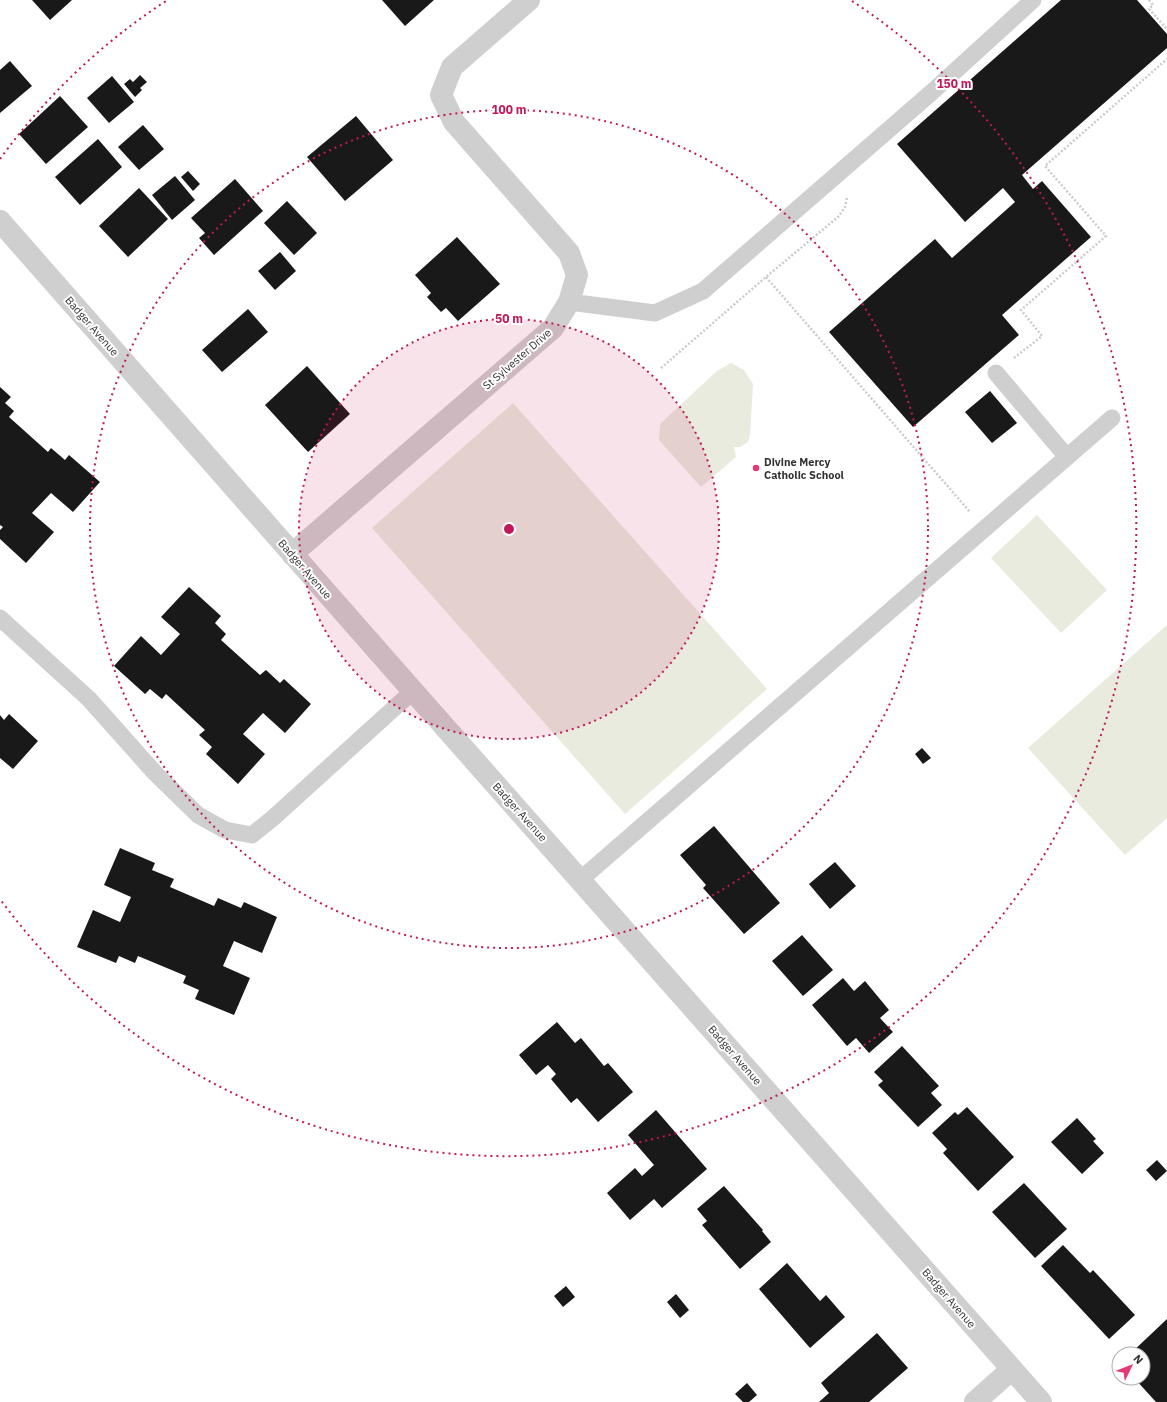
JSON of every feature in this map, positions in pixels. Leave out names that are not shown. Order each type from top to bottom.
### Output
[{"type":"street","name":"St Sylvester Drive","points":[[292,554],[553,328],[569,302],[577,275],[568,253],[454,122],[441,95],[452,67],[529,0]]},
{"type":"street","name":"Badger Avenue","points":[[0,221],[1041,1402]]},
{"type":"street","points":[[974,1402],[1012,1369]]},
{"type":"lane","points":[[569,302],[655,313],[703,291],[932,92],[1033,0]]},
{"type":"lane","points":[[996,373],[1068,457]]},
{"type":"lane","points":[[580,880],[1112,418]]},
{"type":"lane","points":[[0,618],[89,698],[155,773],[198,815],[224,830],[252,835],[273,818],[413,691]]},
{"type":"path","points":[[1149,0],[1153,5],[1149,9],[1167,29]]},
{"type":"path","points":[[996,373],[1042,336],[1021,310],[1106,236],[1045,166],[1167,59]]},
{"type":"path","points":[[766,277],[984,529]]},
{"type":"shaded area","points":[[731,363],[744,370],[753,384],[750,435],[748,442],[740,447],[734,447],[736,457],[701,487],[659,440],[660,424],[717,371]]},
{"type":"shaded area","points":[[513,403],[767,689],[625,814],[372,528]]},
{"type":"shaded area","points":[[1037,515],[1107,590],[1061,633],[991,558]]},
{"type":"shaded area","points":[[1167,625],[1167,818],[1125,855],[1028,748]]},
{"type":"building","points":[[32,0],[72,0],[50,20]]},
{"type":"building","points":[[382,0],[434,0],[405,26]]},
{"type":"building","points":[[1061,0],[1137,0],[1167,34],[1167,48],[1022,175],[1033,189],[1042,181],[1091,237],[1002,315],[1019,335],[913,427],[829,332],[935,239],[952,258],[1015,202],[1003,188],[965,222],[897,144]]},
{"type":"building","points":[[10,61],[32,86],[0,113],[0,70]]},
{"type":"building","points":[[140,75],[147,82],[140,88],[142,90],[135,97],[124,84],[130,79],[133,82]]},
{"type":"building","points":[[112,76],[134,102],[109,123],[87,98]]},
{"type":"building","points":[[60,96],[88,127],[46,164],[19,134]]},
{"type":"building","points":[[356,116],[393,160],[345,201],[307,157]]},
{"type":"building","points":[[143,125],[164,149],[139,170],[118,147]]},
{"type":"building","points":[[98,139],[122,167],[80,205],[55,177]]},
{"type":"building","points":[[188,171],[200,184],[193,191],[181,177]]},
{"type":"building","points":[[175,176],[195,200],[172,220],[152,195]]},
{"type":"building","points":[[235,179],[263,211],[214,255],[199,238],[205,233],[191,218]]},
{"type":"building","points":[[139,188],[168,219],[128,257],[99,226]]},
{"type":"building","points":[[287,201],[317,233],[294,255],[264,223]]},
{"type":"building","points":[[457,237],[500,284],[458,321],[446,308],[441,312],[427,297],[431,293],[415,275]]},
{"type":"building","points":[[280,252],[296,271],[275,290],[258,271]]},
{"type":"building","points":[[248,309],[268,332],[222,372],[202,350]]},
{"type":"building","points":[[307,366],[350,414],[308,452],[265,405]]},
{"type":"building","points":[[0,387],[11,397],[5,403],[14,411],[9,417],[48,452],[51,448],[65,460],[69,455],[100,482],[73,512],[51,493],[32,513],[54,532],[26,563],[0,539],[0,530],[3,527],[0,525]]},
{"type":"building","points":[[990,391],[1017,423],[992,443],[965,412]]},
{"type":"building","points":[[189,587],[221,616],[215,623],[226,634],[221,640],[260,675],[266,670],[280,683],[284,679],[311,704],[285,733],[263,713],[243,734],[265,754],[238,784],[206,754],[212,747],[199,735],[205,730],[166,694],[162,699],[150,689],[145,694],[114,666],[141,636],[161,655],[180,634],[161,617]]},
{"type":"building","points":[[9,714],[38,741],[13,769],[0,758],[0,715],[4,720]]},
{"type":"building","points":[[922,748],[931,758],[923,764],[915,754]]},
{"type":"building","points":[[714,826],[780,903],[744,934],[703,888],[706,885],[680,855]]},
{"type":"building","points":[[120,848],[155,863],[152,870],[174,879],[170,887],[214,906],[218,898],[241,908],[244,902],[277,917],[262,953],[234,941],[223,966],[250,978],[234,1015],[195,999],[199,990],[183,983],[186,976],[138,956],[135,963],[119,956],[116,963],[77,947],[93,910],[120,922],[131,897],[104,885]]},
{"type":"building","points":[[835,862],[856,886],[830,909],[809,884]]},
{"type":"building","points":[[802,935],[833,970],[803,996],[772,961]]},
{"type":"building","points":[[843,978],[854,991],[865,981],[889,1010],[880,1018],[893,1032],[869,1053],[856,1038],[847,1046],[812,1005]]},
{"type":"building","points":[[557,1022],[575,1043],[581,1038],[604,1066],[608,1063],[633,1092],[598,1122],[577,1098],[571,1103],[551,1079],[556,1074],[548,1065],[536,1075],[519,1055]]},
{"type":"building","points":[[902,1046],[939,1086],[931,1093],[942,1105],[918,1127],[878,1085],[883,1081],[874,1072]]},
{"type":"building","points":[[967,1107],[1014,1157],[978,1191],[943,1153],[947,1149],[932,1133],[955,1112],[958,1115]]},
{"type":"building","points":[[656,1110],[707,1169],[662,1208],[654,1199],[630,1220],[607,1193],[635,1168],[642,1176],[654,1165],[628,1135]]},
{"type":"building","points":[[1077,1118],[1096,1139],[1093,1141],[1104,1153],[1082,1174],[1051,1142]]},
{"type":"building","points":[[1157,1160],[1167,1171],[1156,1181],[1146,1170]]},
{"type":"building","points":[[1024,1183],[1067,1229],[1035,1258],[992,1212]]},
{"type":"building","points":[[724,1186],[763,1230],[762,1231],[771,1242],[740,1269],[702,1225],[707,1221],[697,1209]]},
{"type":"building","points":[[1063,1245],[1090,1273],[1093,1270],[1135,1315],[1109,1339],[1041,1266]]},
{"type":"building","points":[[787,1263],[820,1301],[826,1295],[845,1317],[810,1348],[759,1289]]},
{"type":"building","points":[[566,1286],[575,1297],[563,1307],[554,1296]]},
{"type":"building","points":[[676,1294],[689,1310],[680,1318],[667,1302]]},
{"type":"building","points":[[1167,1319],[1167,1402],[1156,1402],[1141,1386],[1151,1386],[1151,1346],[1138,1346]]},
{"type":"building","points":[[877,1333],[908,1368],[869,1402],[819,1402],[829,1393],[821,1383]]},
{"type":"building","points":[[747,1383],[757,1395],[749,1402],[743,1402],[735,1394]]},
{"type":"place","name":"Divine Mercy Catholic School","points":[[756,468]]}]
